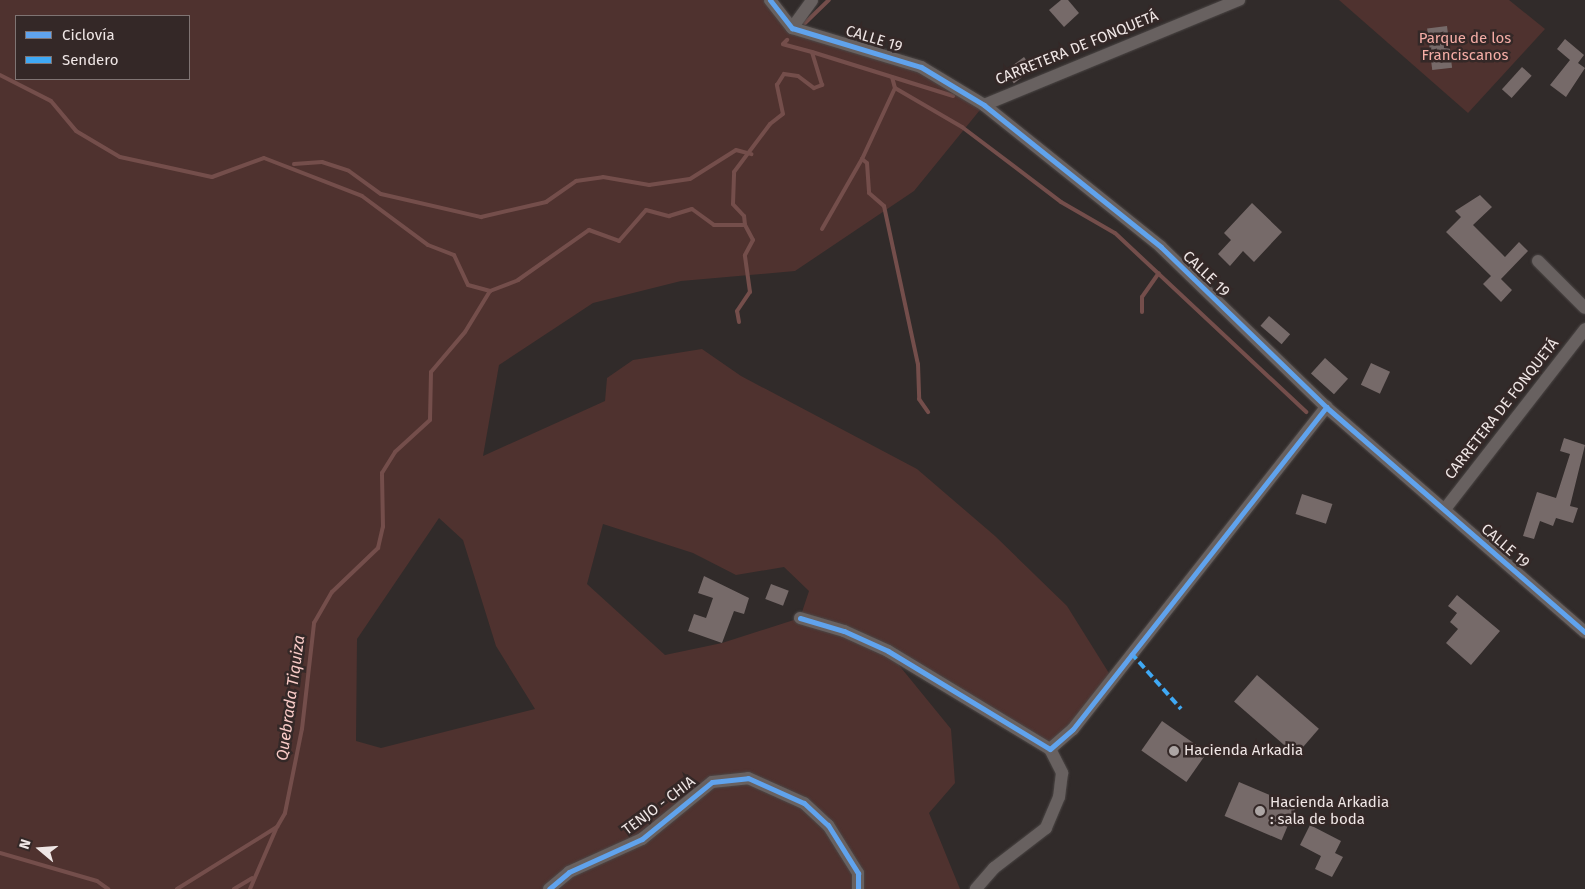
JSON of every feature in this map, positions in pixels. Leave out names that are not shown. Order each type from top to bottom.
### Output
[{"type":"street","points":[[770,0],[792,28],[812,0]]},
{"type":"street","name":"CARRETERA DE FONQUETÁ","points":[[984,105],[1239,0]]},
{"type":"street","name":"CALLE 19","points":[[792,28],[922,67],[984,105],[1161,247],[1326,407],[1585,632]]},
{"type":"street","points":[[1538,261],[1585,308]]},
{"type":"street","name":"CARRETERA DE FONQUETÁ","points":[[1445,510],[1585,329]]},
{"type":"street","points":[[1050,749],[1072,729],[1326,407]]},
{"type":"street","points":[[800,618],[844,630],[888,651],[1050,749],[1062,773],[1059,796],[1046,828],[994,868],[976,889]]},
{"type":"street","name":"TENJO - CHIA","points":[[548,889],[569,872],[642,839],[712,782],[748,778],[804,803],[828,824],[858,873],[858,889]]},
{"type":"green space","points":[[0,0],[770,0],[783,22],[891,56],[984,105],[914,191],[795,271],[681,281],[593,303],[499,365],[483,456],[605,401],[607,378],[633,360],[702,349],[741,376],[917,469],[995,536],[1067,606],[1112,678],[1050,749],[889,653],[951,729],[955,783],[929,813],[960,889],[0,889]],"holes":[[[439,518],[463,540],[496,646],[535,709],[381,748],[356,741],[357,639]],[[603,524],[693,553],[736,575],[784,567],[809,591],[800,618],[722,643],[665,655],[587,584]]]},
{"type":"green space","name":"Parque de los Franciscanos","points":[[1339,0],[1509,0],[1545,29],[1468,113]]},
{"type":"building","points":[[1061,0],[1068,0],[1079,13],[1064,27],[1049,10]]},
{"type":"building","points":[[1447,26],[1452,68],[1432,70],[1427,28]]},
{"type":"building","points":[[1565,39],[1584,55],[1578,63],[1585,68],[1566,97],[1550,85],[1570,60],[1557,49]]},
{"type":"building","points":[[1024,57],[1033,69],[1014,83],[1005,71]]},
{"type":"building","points":[[1522,67],[1532,76],[1512,98],[1502,89]]},
{"type":"building","points":[[1480,195],[1492,207],[1473,225],[1505,257],[1519,242],[1528,251],[1501,279],[1512,290],[1501,302],[1483,284],[1491,276],[1446,232],[1461,217],[1455,211]]},
{"type":"building","points":[[1252,203],[1282,232],[1254,262],[1243,251],[1230,266],[1218,254],[1231,240],[1224,233]]},
{"type":"building","points":[[1269,316],[1290,334],[1282,344],[1260,326]]},
{"type":"building","points":[[1325,358],[1348,379],[1334,394],[1311,374]]},
{"type":"building","points":[[1371,363],[1390,372],[1380,394],[1361,385]]},
{"type":"building","points":[[1564,438],[1585,445],[1570,506],[1578,508],[1573,523],[1556,518],[1553,526],[1540,521],[1534,539],[1523,536],[1537,492],[1556,498],[1570,454],[1560,451]]},
{"type":"building","points":[[1302,494],[1332,504],[1326,524],[1296,514]]},
{"type":"building","points":[[704,576],[749,598],[744,614],[734,611],[722,643],[688,631],[694,614],[706,618],[713,598],[698,593]]},
{"type":"building","points":[[771,584],[789,591],[783,606],[765,599]]},
{"type":"building","points":[[1457,595],[1500,631],[1471,665],[1446,643],[1458,629],[1450,622],[1457,613],[1448,606]]},
{"type":"building","points":[[1257,675],[1319,729],[1296,755],[1234,701]]},
{"type":"building","name":"Hacienda Arkadia","points":[[1162,721],[1207,753],[1186,782],[1141,750]]},
{"type":"building","name":"Hacienda Arkadia : sala de boda","points":[[1239,782],[1296,806],[1282,840],[1225,816]]},
{"type":"building","points":[[1310,825],[1341,841],[1335,853],[1343,857],[1332,877],[1315,869],[1321,856],[1300,845]]},
{"type":"waterway","name":"Quebrada Tiquiza","points":[[805,23],[829,0]]},
{"type":"waterway","name":"Quebrada Tiquiza","points":[[177,889],[277,827],[285,813],[302,729],[314,623],[332,592],[378,548],[383,527],[382,473],[395,452],[430,420],[431,372],[465,332],[490,291],[518,280],[589,230],[619,241],[646,210],[669,216],[692,209],[714,225],[745,225],[744,216],[733,204],[734,172],[770,124],[783,114],[777,85],[784,74],[798,76],[814,88],[822,85],[812,52],[783,44],[787,40]]},
{"type":"waterway","points":[[812,52],[953,96]]},
{"type":"waterway","points":[[0,75],[51,101],[76,131],[120,157],[212,177],[264,158],[362,196],[428,245],[454,255],[468,285],[490,291]]},
{"type":"waterway","points":[[892,77],[895,88],[862,159],[867,163],[869,193],[884,206],[918,364],[919,399],[928,412]]},
{"type":"waterway","points":[[895,88],[962,127],[1061,202],[1115,233],[1306,412]]},
{"type":"waterway","points":[[294,164],[322,162],[349,171],[381,194],[481,217],[546,202],[576,181],[603,177],[649,185],[690,179],[736,150],[751,154]]},
{"type":"waterway","points":[[822,229],[862,159]]},
{"type":"waterway","points":[[739,322],[737,311],[750,292],[745,255],[753,240],[745,225]]},
{"type":"waterway","points":[[1142,312],[1142,297],[1159,273]]},
{"type":"waterway","points":[[250,889],[276,829]]},
{"type":"waterway","points":[[0,853],[97,881],[108,889]]},
{"type":"waterway","points":[[234,889],[252,878]]},
{"type":"marked path","points":[[1131,653],[1181,709]]},
{"type":"cycle path","points":[[770,0],[792,28],[921,67],[984,105],[1161,247],[1326,407],[1585,632]]},
{"type":"cycle path","points":[[800,618],[844,631],[888,651],[1050,749],[1073,729],[1326,407]]},
{"type":"cycle path","points":[[549,889],[569,872],[642,839],[712,782],[748,778],[804,803],[828,825],[858,873],[858,889]]},
{"type":"place","name":"Hacienda Arkadia","points":[[1174,751]]},
{"type":"place","name":"Hacienda Arkadia : sala de boda","points":[[1260,811]]}]
